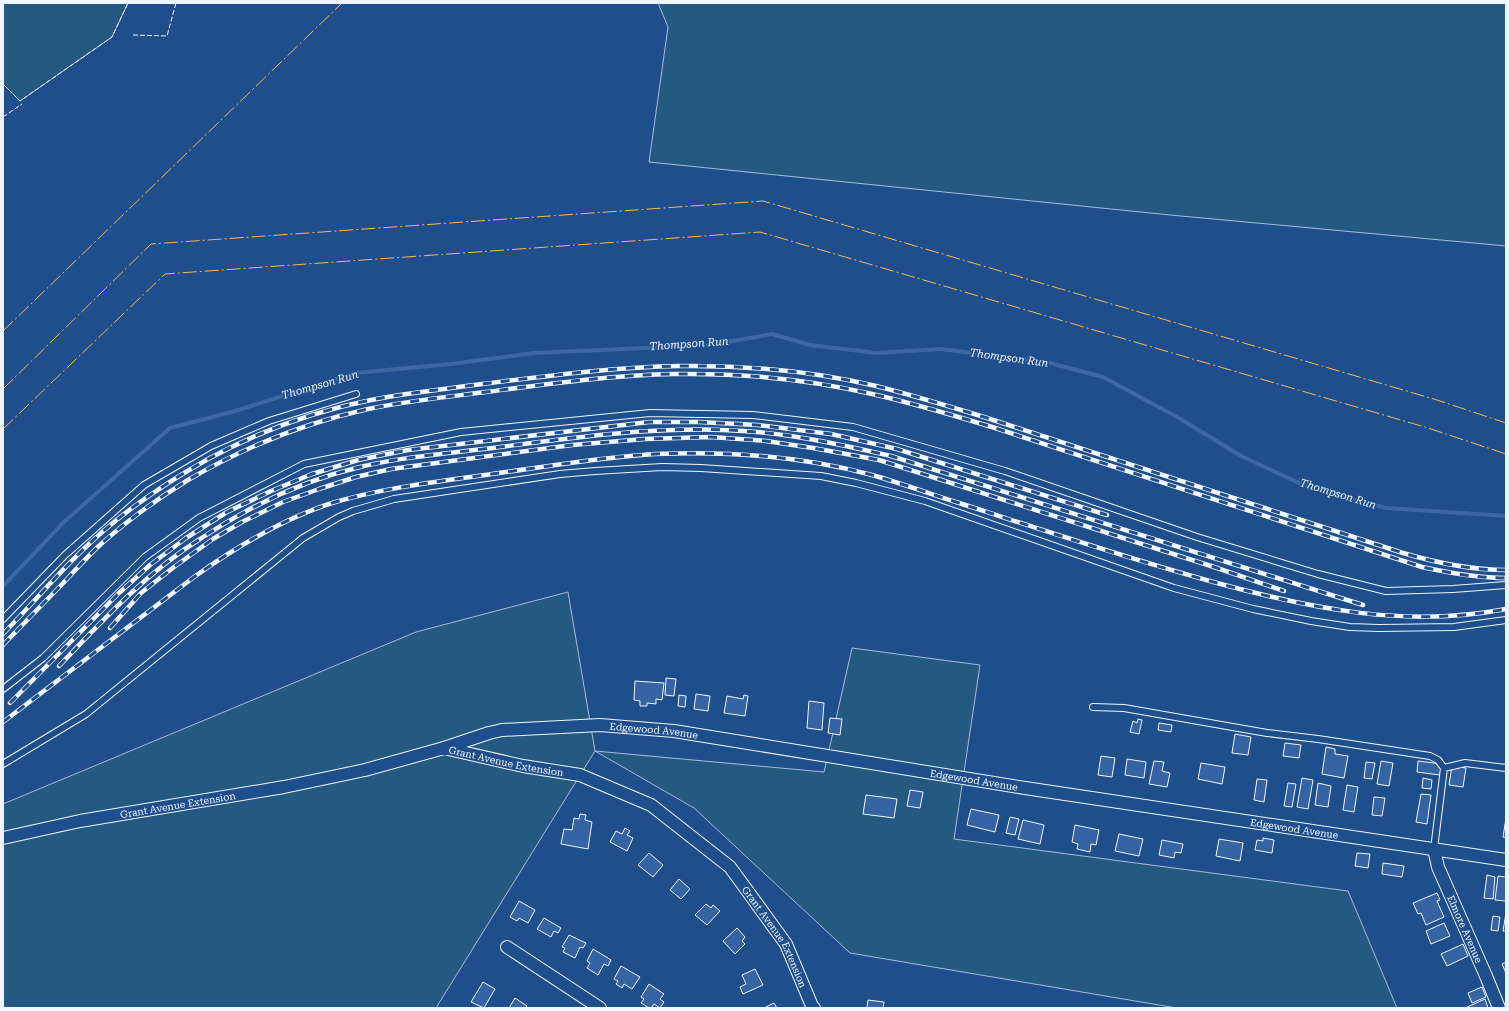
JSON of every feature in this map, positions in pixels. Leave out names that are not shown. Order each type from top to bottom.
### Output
[{"type":"street","name":"Edgewood Avenue","points":[[444,748],[502,730],[600,724],[649,728],[803,751],[892,767],[1063,794],[1506,860]]},
{"type":"street","name":"Grant Avenue Extension","points":[[3,838],[80,822],[284,786],[365,770],[444,748],[523,766],[580,774],[651,805],[730,867],[786,944],[814,1008]]},
{"type":"street","name":"Elmore Avenue","points":[[1434,849],[1438,867],[1499,1008]]},
{"type":"street","points":[[507,947],[600,1008]]},
{"type":"lane","points":[[3,619],[65,555],[144,485],[211,446],[262,424],[356,394]]},
{"type":"lane","points":[[3,689],[44,658],[145,557],[198,518],[304,464],[461,432],[650,413],[753,415],[854,427],[1005,471],[1197,537],[1318,574],[1386,591],[1453,589],[1506,585]]},
{"type":"lane","points":[[3,764],[86,714],[303,538],[339,518],[371,505],[402,497],[567,473],[662,467],[702,468],[821,476],[925,501],[1174,588],[1253,609],[1342,626],[1379,628],[1454,627],[1506,620]]},
{"type":"lane","points":[[1093,707],[1124,708],[1267,733],[1423,755],[1438,760],[1444,768],[1434,849]]},
{"type":"lane","points":[[1444,768],[1465,762],[1506,768]]},
{"type":"shaded area","points":[[3,3],[128,3],[112,37],[20,101],[3,84]]},
{"type":"shaded area","points":[[658,3],[1506,3],[1506,246],[1170,215],[649,162],[668,27]]},
{"type":"shaded area","points":[[568,592],[595,751],[436,1008],[3,1008],[3,804],[416,632]]},
{"type":"shaded area","points":[[852,648],[980,665],[954,839],[1348,891],[1397,1008],[1177,1008],[850,953],[694,808],[595,751],[824,772]]},
{"type":"building","points":[[666,678],[676,679],[674,696],[665,695]]},
{"type":"building","points":[[635,681],[664,683],[662,700],[656,699],[656,704],[647,703],[647,706],[640,706],[640,701],[634,700]]},
{"type":"building","points":[[696,694],[710,696],[708,711],[694,709]]},
{"type":"building","points":[[679,695],[686,696],[685,707],[678,706]]},
{"type":"building","points":[[744,695],[748,696],[745,716],[724,713],[727,696],[743,699]]},
{"type":"building","points":[[809,701],[824,703],[822,730],[807,728]]},
{"type":"building","points":[[830,718],[842,719],[840,735],[828,733]]},
{"type":"building","points":[[1138,719],[1142,720],[1139,734],[1130,732],[1133,721],[1137,723]]},
{"type":"building","points":[[1159,723],[1172,725],[1171,732],[1158,730]]},
{"type":"building","points":[[1235,734],[1251,737],[1248,755],[1232,753]]},
{"type":"building","points":[[1285,743],[1301,745],[1299,758],[1283,756]]},
{"type":"building","points":[[1326,747],[1335,749],[1335,754],[1348,756],[1344,778],[1322,774]]},
{"type":"building","points":[[1101,756],[1115,758],[1112,777],[1098,775]]},
{"type":"building","points":[[1127,759],[1146,762],[1144,778],[1125,775]]},
{"type":"building","points":[[1154,761],[1164,762],[1162,771],[1170,773],[1167,787],[1149,784]]},
{"type":"building","points":[[1381,761],[1393,763],[1389,786],[1377,784]]},
{"type":"building","points":[[1418,761],[1442,764],[1440,775],[1417,772]]},
{"type":"building","points":[[1366,762],[1375,763],[1372,779],[1364,778]]},
{"type":"building","points":[[1201,763],[1225,767],[1222,784],[1198,779]]},
{"type":"building","points":[[1452,766],[1466,768],[1463,787],[1449,785]]},
{"type":"building","points":[[1302,778],[1313,780],[1308,809],[1297,807]]},
{"type":"building","points":[[1423,778],[1432,780],[1431,789],[1422,788]]},
{"type":"building","points":[[1257,779],[1267,780],[1264,802],[1254,800]]},
{"type":"building","points":[[1288,783],[1296,784],[1292,807],[1284,806]]},
{"type":"building","points":[[1318,783],[1331,786],[1328,807],[1315,805]]},
{"type":"building","points":[[1347,785],[1358,787],[1354,812],[1343,810]]},
{"type":"building","points":[[910,790],[923,792],[920,808],[907,806]]},
{"type":"building","points":[[1421,794],[1431,795],[1427,824],[1416,822]]},
{"type":"building","points":[[866,795],[897,799],[894,818],[863,814]]},
{"type":"building","points":[[1374,797],[1385,798],[1382,816],[1372,815]]},
{"type":"building","points":[[971,809],[999,815],[995,832],[967,825]]},
{"type":"building","points":[[580,814],[586,815],[585,820],[592,822],[588,849],[561,844],[564,829],[572,830],[574,818],[579,819]]},
{"type":"building","points":[[1010,817],[1019,819],[1015,835],[1006,833]]},
{"type":"building","points":[[1506,818],[1506,838],[1503,837]]},
{"type":"building","points":[[1023,820],[1044,825],[1040,844],[1018,839]]},
{"type":"building","points":[[1075,825],[1099,830],[1096,845],[1091,844],[1090,852],[1077,849],[1078,844],[1072,842]]},
{"type":"building","points":[[625,828],[630,831],[627,835],[633,838],[627,851],[610,842],[616,831],[622,834]]},
{"type":"building","points":[[1119,834],[1143,839],[1139,856],[1115,851]]},
{"type":"building","points":[[1263,838],[1274,840],[1272,853],[1255,850],[1257,840],[1263,841]]},
{"type":"building","points":[[1219,839],[1243,843],[1240,861],[1216,856]]},
{"type":"building","points":[[1162,840],[1183,844],[1181,853],[1175,852],[1174,858],[1159,855]]},
{"type":"building","points":[[649,853],[663,865],[653,877],[638,865]]},
{"type":"building","points":[[1357,853],[1370,854],[1368,868],[1355,866]]},
{"type":"building","points":[[1383,863],[1404,866],[1402,877],[1382,874]]},
{"type":"building","points":[[1487,875],[1495,877],[1493,899],[1484,898]]},
{"type":"building","points":[[1498,876],[1506,877],[1506,901],[1495,900]]},
{"type":"building","points":[[679,879],[690,889],[681,899],[670,890]]},
{"type":"building","points":[[1437,893],[1440,900],[1437,901],[1444,917],[1426,925],[1421,913],[1418,914],[1413,903]]},
{"type":"building","points":[[519,901],[535,910],[528,923],[519,918],[517,921],[510,917]]},
{"type":"building","points":[[706,904],[711,908],[713,905],[720,911],[707,925],[695,915]]},
{"type":"building","points":[[1506,913],[1506,931],[1503,931]]},
{"type":"building","points":[[1493,916],[1500,917],[1498,931],[1491,930]]},
{"type":"building","points":[[544,918],[561,928],[558,933],[554,931],[551,937],[537,929]]},
{"type":"building","points":[[1444,923],[1450,936],[1431,944],[1426,931]]},
{"type":"building","points":[[737,928],[745,937],[742,941],[745,944],[735,954],[723,941]]},
{"type":"building","points":[[569,935],[586,943],[583,948],[580,947],[575,958],[563,952],[565,948],[562,947]]},
{"type":"building","points":[[1463,944],[1468,956],[1447,966],[1441,954]]},
{"type":"building","points":[[593,949],[611,960],[608,966],[604,964],[598,975],[587,968],[590,963],[587,961]]},
{"type":"building","points":[[1506,962],[1506,973],[1502,964]]},
{"type":"building","points":[[621,966],[640,977],[632,989],[624,984],[622,988],[616,984],[618,981],[614,979]]},
{"type":"building","points":[[755,969],[763,985],[743,994],[740,987],[746,984],[742,975]]},
{"type":"building","points":[[483,982],[495,989],[484,1008],[471,1002]]},
{"type":"building","points":[[649,984],[664,994],[660,999],[664,1002],[660,1008],[654,1004],[651,1008],[649,1008],[641,1003],[644,999],[641,997]]},
{"type":"building","points":[[1482,987],[1486,997],[1472,1003],[1468,993]]},
{"type":"building","points":[[515,998],[527,1006],[525,1008],[509,1008]]},
{"type":"building","points":[[1485,999],[1488,1008],[1465,1008]]},
{"type":"building","points":[[868,1000],[884,1002],[883,1008],[867,1008]]},
{"type":"building","points":[[774,1003],[777,1008],[764,1008]]},
{"type":"waterway","name":"Thompson Run","points":[[3,586],[64,522],[170,428],[232,412],[355,373],[451,364],[534,353],[711,345],[772,334],[810,345],[877,353],[940,349],[1046,362],[1103,377],[1179,418],[1241,456],[1310,488],[1386,508],[1506,516]]},
{"type":"railway","points":[[3,634],[80,552],[108,527],[144,499],[170,482],[210,458],[248,439],[288,423],[329,410],[385,398],[426,391],[555,375],[654,367],[704,366],[778,370],[828,376],[876,386],[984,417],[1403,553],[1454,565],[1480,569],[1506,570]]},
{"type":"railway","points":[[3,645],[92,552],[132,518],[154,502],[209,468],[275,437],[321,421],[383,406],[556,383],[650,375],[699,374],[773,378],[823,384],[887,398],[932,409],[992,427],[1422,567],[1464,575],[1506,578]]},
{"type":"railway","points":[[10,703],[119,593],[150,565],[186,538],[227,512],[271,491],[312,474],[358,460],[408,450],[649,422],[699,422],[757,425],[831,434],[897,449],[1107,515]]},
{"type":"railway","points":[[59,666],[126,598],[180,552],[237,516],[297,487],[318,479],[360,467],[395,460],[596,435],[660,430],[693,429],[757,432],[825,442],[891,456],[1363,605]]},
{"type":"railway","points":[[110,628],[141,593],[213,539],[242,522],[283,502],[319,489],[356,477],[391,469],[572,445],[645,439],[711,437],[766,441],[879,460],[1214,567],[1284,591]]},
{"type":"railway","points":[[3,722],[194,577],[226,555],[295,517],[352,497],[394,489],[577,462],[636,455],[682,453],[737,454],[819,463],[893,481],[1086,544],[1184,574],[1289,601],[1325,608],[1360,613],[1433,617],[1506,609]]},
{"type":"fence","points":[[3,84],[20,101],[112,37],[128,3]]},
{"type":"fence","points":[[133,35],[167,36],[176,3]]},
{"type":"fence","points":[[3,117],[22,104]]},
{"type":"power","points":[[3,331],[342,3]]},
{"type":"power","points":[[3,389],[151,244],[763,201],[1437,400],[1506,423]]},
{"type":"power","points":[[3,429],[165,274],[760,232],[1428,428],[1506,454]]}]
